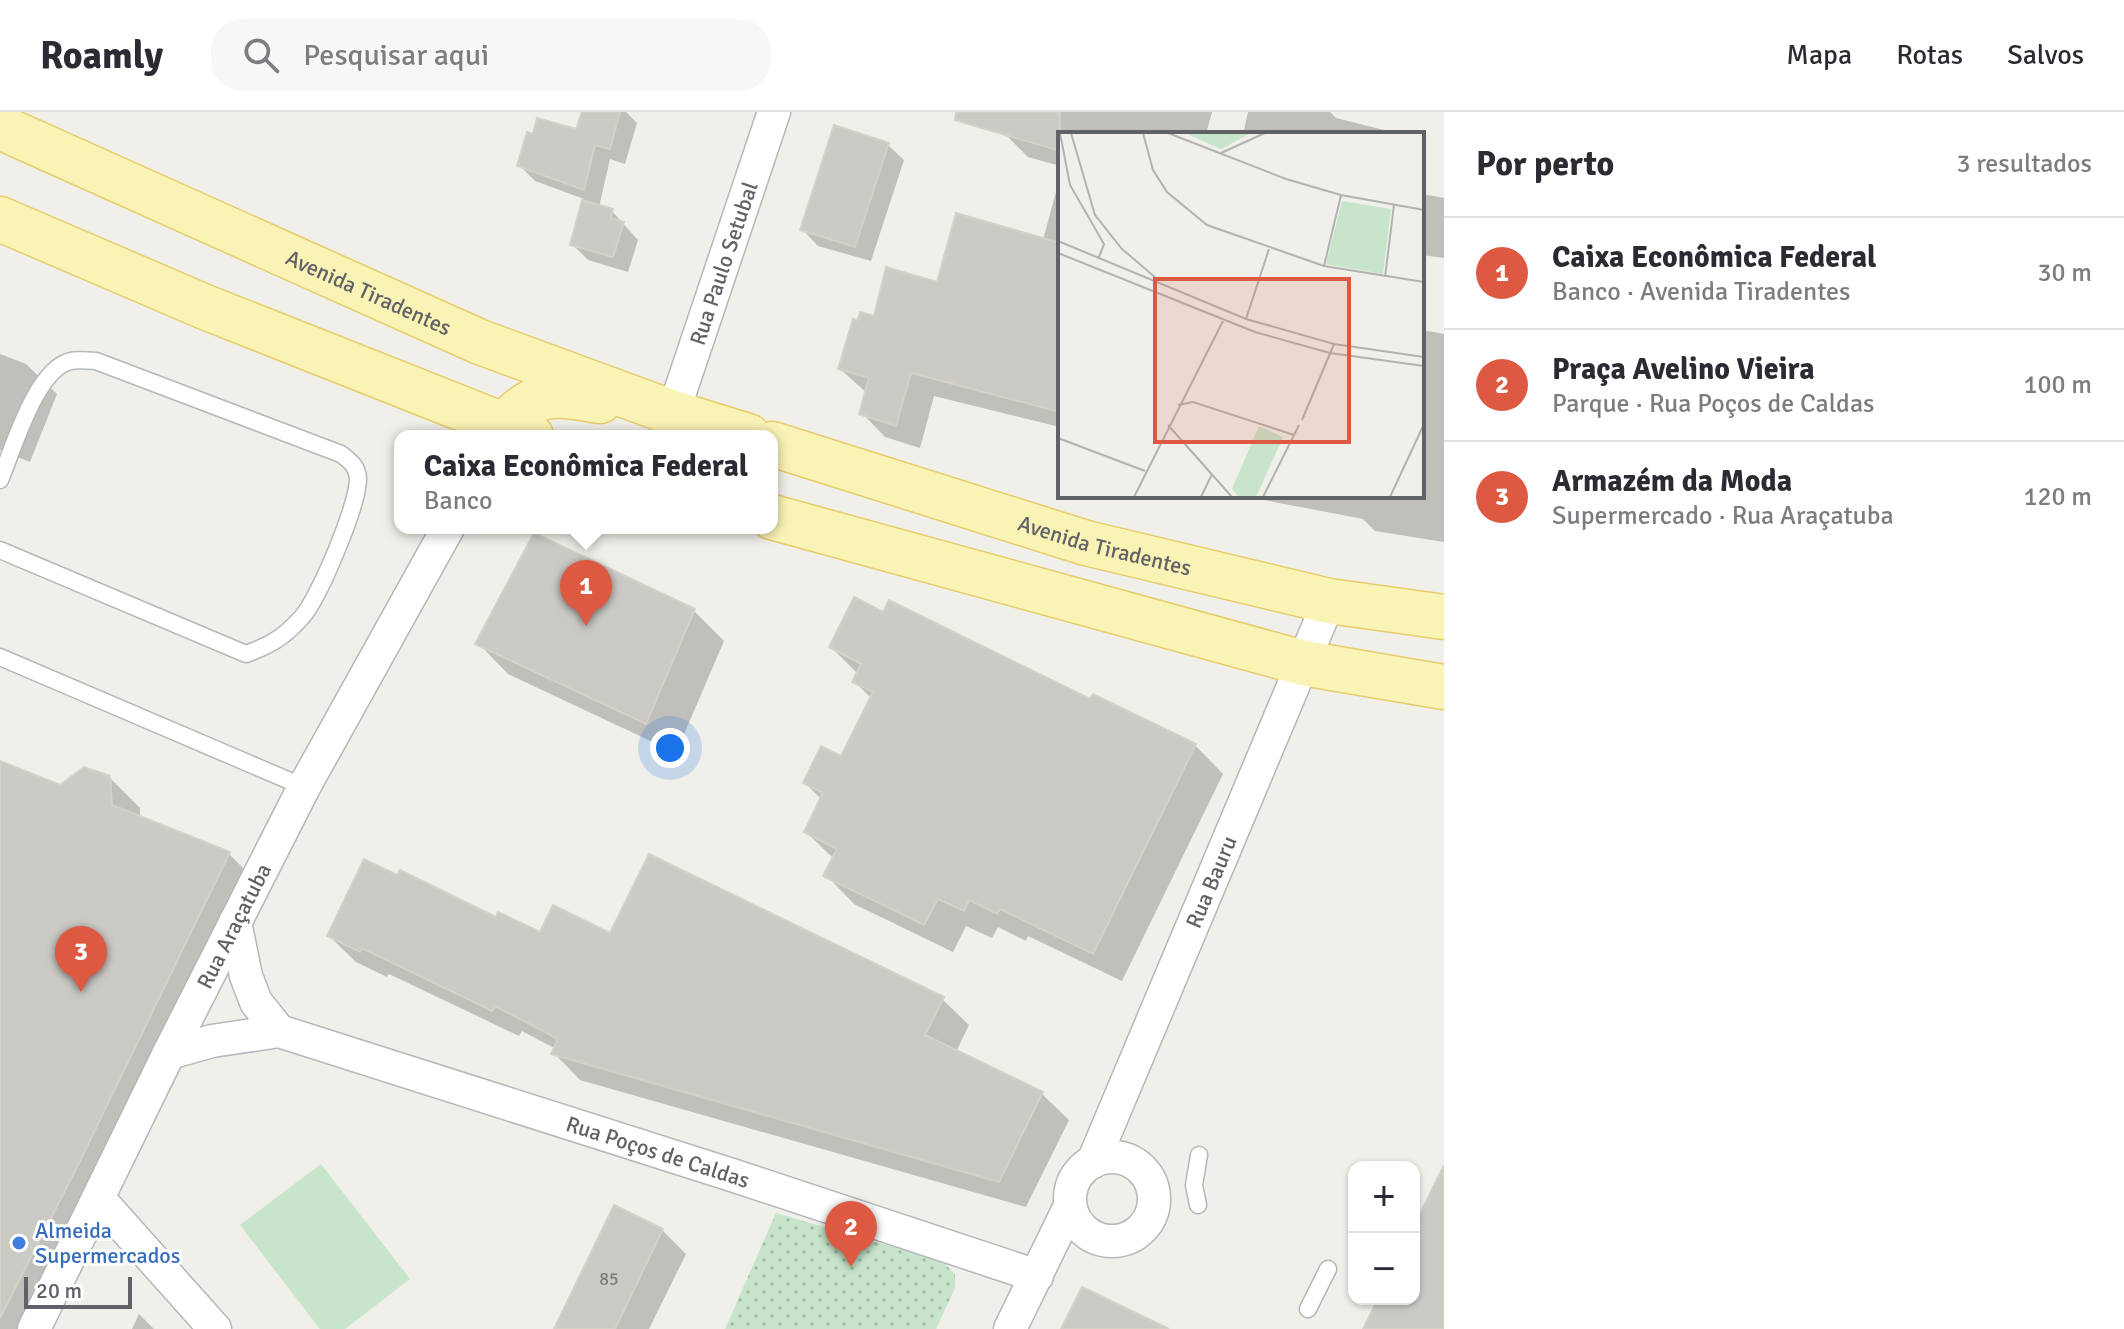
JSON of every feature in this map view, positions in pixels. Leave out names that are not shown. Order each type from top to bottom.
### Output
[{"type":"main road","points":[[4,112],[45,146]]},
{"type":"main road","name":"Avenida Tiradentes","points":[[0,127],[480,342],[673,413],[728,430]]},
{"type":"main road","points":[[0,219],[504,430]]},
{"type":"main road","points":[[512,430],[521,406],[538,398],[559,394],[673,413]]},
{"type":"main road","name":"Avenida Tiradentes","points":[[778,446],[1086,543],[1329,601],[1444,617]]},
{"type":"main road","points":[[778,519],[1303,663],[1444,687]]},
{"type":"street","name":"Rua Paulo Setubal","points":[[673,413],[774,112]]},
{"type":"street","name":"Rua Araçatuba","points":[[34,1329],[304,787],[445,534]]},
{"type":"street","name":"Rua Bauru","points":[[1093,1162],[1329,601]]},
{"type":"street","points":[[235,922],[246,976],[256,1002],[279,1031]]},
{"type":"street","name":"Rua Poços de Caldas","points":[[169,1053],[212,1041],[279,1031],[720,1171],[1037,1276]]},
{"type":"street","points":[[1010,1329],[1070,1206],[1074,1180],[1093,1162],[1122,1158],[1135,1164],[1153,1187],[1151,1216],[1130,1238],[1112,1241],[1093,1237],[1082,1229],[1070,1206]]},
{"type":"street","points":[[99,1199],[215,1329]]},
{"type":"lane","points":[[0,480],[34,400],[51,371],[70,361],[96,361],[341,454],[355,465],[358,480],[349,519],[336,553],[305,614],[274,644],[246,654],[0,550]]},
{"type":"lane","points":[[0,657],[304,787]]},
{"type":"lane","points":[[1198,1205],[1195,1173],[1199,1155]]},
{"type":"lane","points":[[1308,1309],[1328,1269]]},
{"type":"green space","points":[[321,1164],[410,1279],[345,1329],[320,1329],[240,1225]]},
{"type":"green space","points":[[776,1213],[942,1261],[955,1274],[955,1288],[936,1329],[725,1329]]},
{"type":"building","points":[[582,112],[620,112],[610,149],[595,145],[584,190],[517,166],[527,132],[533,134],[537,118],[576,129]]},
{"type":"building","points":[[956,112],[1060,112],[1058,150],[955,120]]},
{"type":"building","points":[[834,125],[889,143],[855,247],[800,230]]},
{"type":"building","points":[[582,200],[613,209],[610,218],[624,222],[613,257],[570,245]]},
{"type":"building","points":[[956,213],[1058,242],[1058,411],[911,373],[896,426],[859,414],[869,378],[838,369],[853,319],[858,320],[860,312],[874,316],[886,267],[937,282]]},
{"type":"building","points":[[533,534],[695,609],[646,724],[475,644]]},
{"type":"building","points":[[854,597],[883,612],[889,600],[1090,699],[1093,694],[1196,744],[1093,954],[1000,909],[997,914],[969,900],[964,911],[938,899],[924,925],[823,876],[837,849],[804,832],[823,793],[803,783],[821,746],[841,756],[873,692],[852,682],[861,664],[829,647]]},
{"type":"building","points":[[0,761],[60,785],[84,767],[110,776],[112,805],[230,852],[0,1318]]},
{"type":"building","points":[[649,854],[944,997],[925,1035],[1043,1092],[999,1182],[551,1054],[558,1039],[495,1006],[492,1011],[362,948],[360,952],[327,936],[364,859],[397,875],[400,870],[496,917],[498,912],[540,932],[553,905],[610,933]]},
{"type":"building","points":[[1444,1165],[1444,1329],[1363,1329],[1375,1305],[1420,1305],[1420,1214]]},
{"type":"building","points":[[614,1205],[663,1229],[615,1329],[554,1329]]},
{"type":"building","points":[[1082,1287],[1169,1329],[1061,1329]]},
{"type":"place","name":"Caixa Econômica Federal","points":[[586,626]]},
{"type":"place","name":"Armazém da Moda","points":[[81,992]]},
{"type":"place","name":"Almeida Supermercados","points":[[19,1243]]},
{"type":"place","name":"Praça Avelino Vieira","points":[[851,1267]]}]
